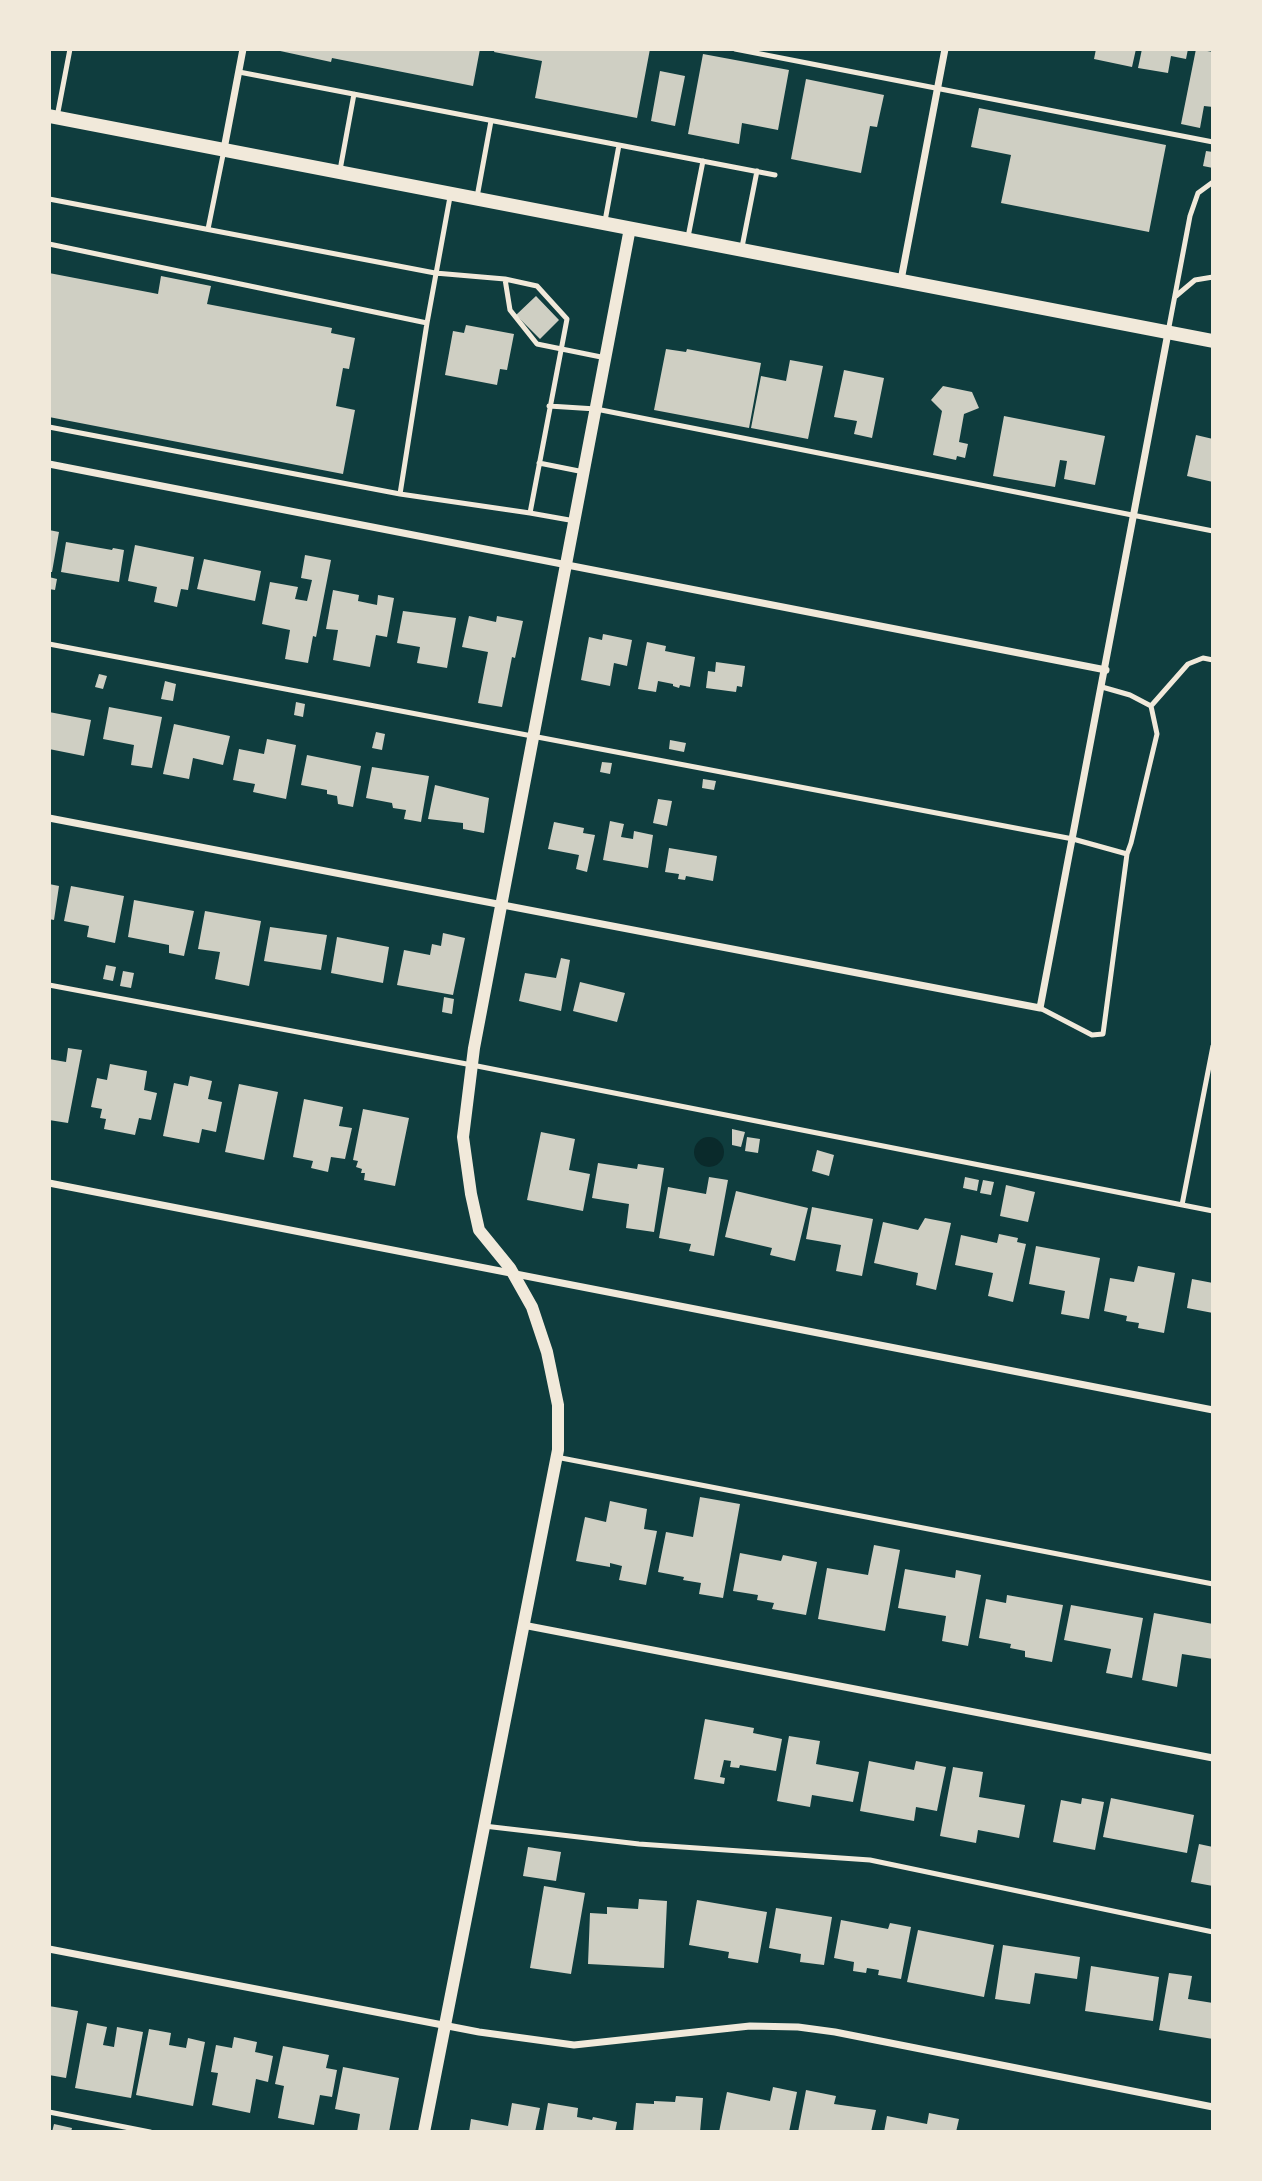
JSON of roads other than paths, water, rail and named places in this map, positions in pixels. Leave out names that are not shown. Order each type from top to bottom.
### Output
[{"type":"main road","points":[[53,116],[1213,341]]},
{"type":"street","points":[[224,150],[243,49]]},
{"type":"street","points":[[900,281],[945,49]]},
{"type":"street","points":[[424,2132],[556,1457],[558,1405],[547,1352],[532,1307],[513,1275],[479,1230],[463,1137],[472,1065],[501,904],[630,228]]},
{"type":"street","points":[[49,818],[1040,1008],[1168,332]]},
{"type":"street","points":[[49,464],[1106,670]]},
{"type":"street","points":[[49,1182],[1213,1410]]},
{"type":"street","points":[[523,1625],[1213,1758]]},
{"type":"street","points":[[49,1949],[445,2026],[574,2045],[750,2026],[798,2027],[1213,2107]]},
{"type":"lane","points":[[53,116],[70,49]]},
{"type":"lane","points":[[735,49],[1213,142]]},
{"type":"lane","points":[[239,72],[775,175]]},
{"type":"lane","points":[[340,172],[354,94]]},
{"type":"lane","points":[[477,199],[491,121]]},
{"type":"lane","points":[[604,223],[619,145]]},
{"type":"lane","points":[[208,229],[224,150]]},
{"type":"lane","points":[[688,239],[704,161]]},
{"type":"lane","points":[[742,250],[757,172]]},
{"type":"lane","points":[[1168,332],[1190,216],[1198,193],[1213,182]]},
{"type":"lane","points":[[400,494],[450,194]]},
{"type":"lane","points":[[49,199],[435,273],[505,279],[537,286],[567,319],[530,513]]},
{"type":"lane","points":[[49,244],[427,323]]},
{"type":"lane","points":[[1175,296],[1195,280],[1213,277]]},
{"type":"lane","points":[[505,279],[510,310],[537,344],[606,358]]},
{"type":"lane","points":[[549,406],[596,409],[1213,531]]},
{"type":"lane","points":[[49,427],[400,494],[575,521]]},
{"type":"lane","points":[[539,463],[584,472]]},
{"type":"lane","points":[[49,644],[1073,839],[1127,854]]},
{"type":"lane","points":[[1151,706],[1188,664],[1203,658],[1213,660]]},
{"type":"lane","points":[[1102,687],[1130,695],[1151,706]]},
{"type":"lane","points":[[1040,1008],[1092,1035],[1103,1034],[1127,854],[1157,734],[1151,706]]},
{"type":"lane","points":[[49,985],[1213,1211]]},
{"type":"lane","points":[[1182,1205],[1213,1046]]},
{"type":"lane","points":[[556,1457],[1213,1584]]},
{"type":"lane","points":[[484,1826],[639,1844],[870,1860],[1213,1932]]},
{"type":"lane","points":[[49,2112],[150,2132]]},
{"type":"water","points":[[709,1137],[719,1142],[724,1152],[719,1162],[709,1167],[699,1162],[694,1152],[699,1142]]}]
